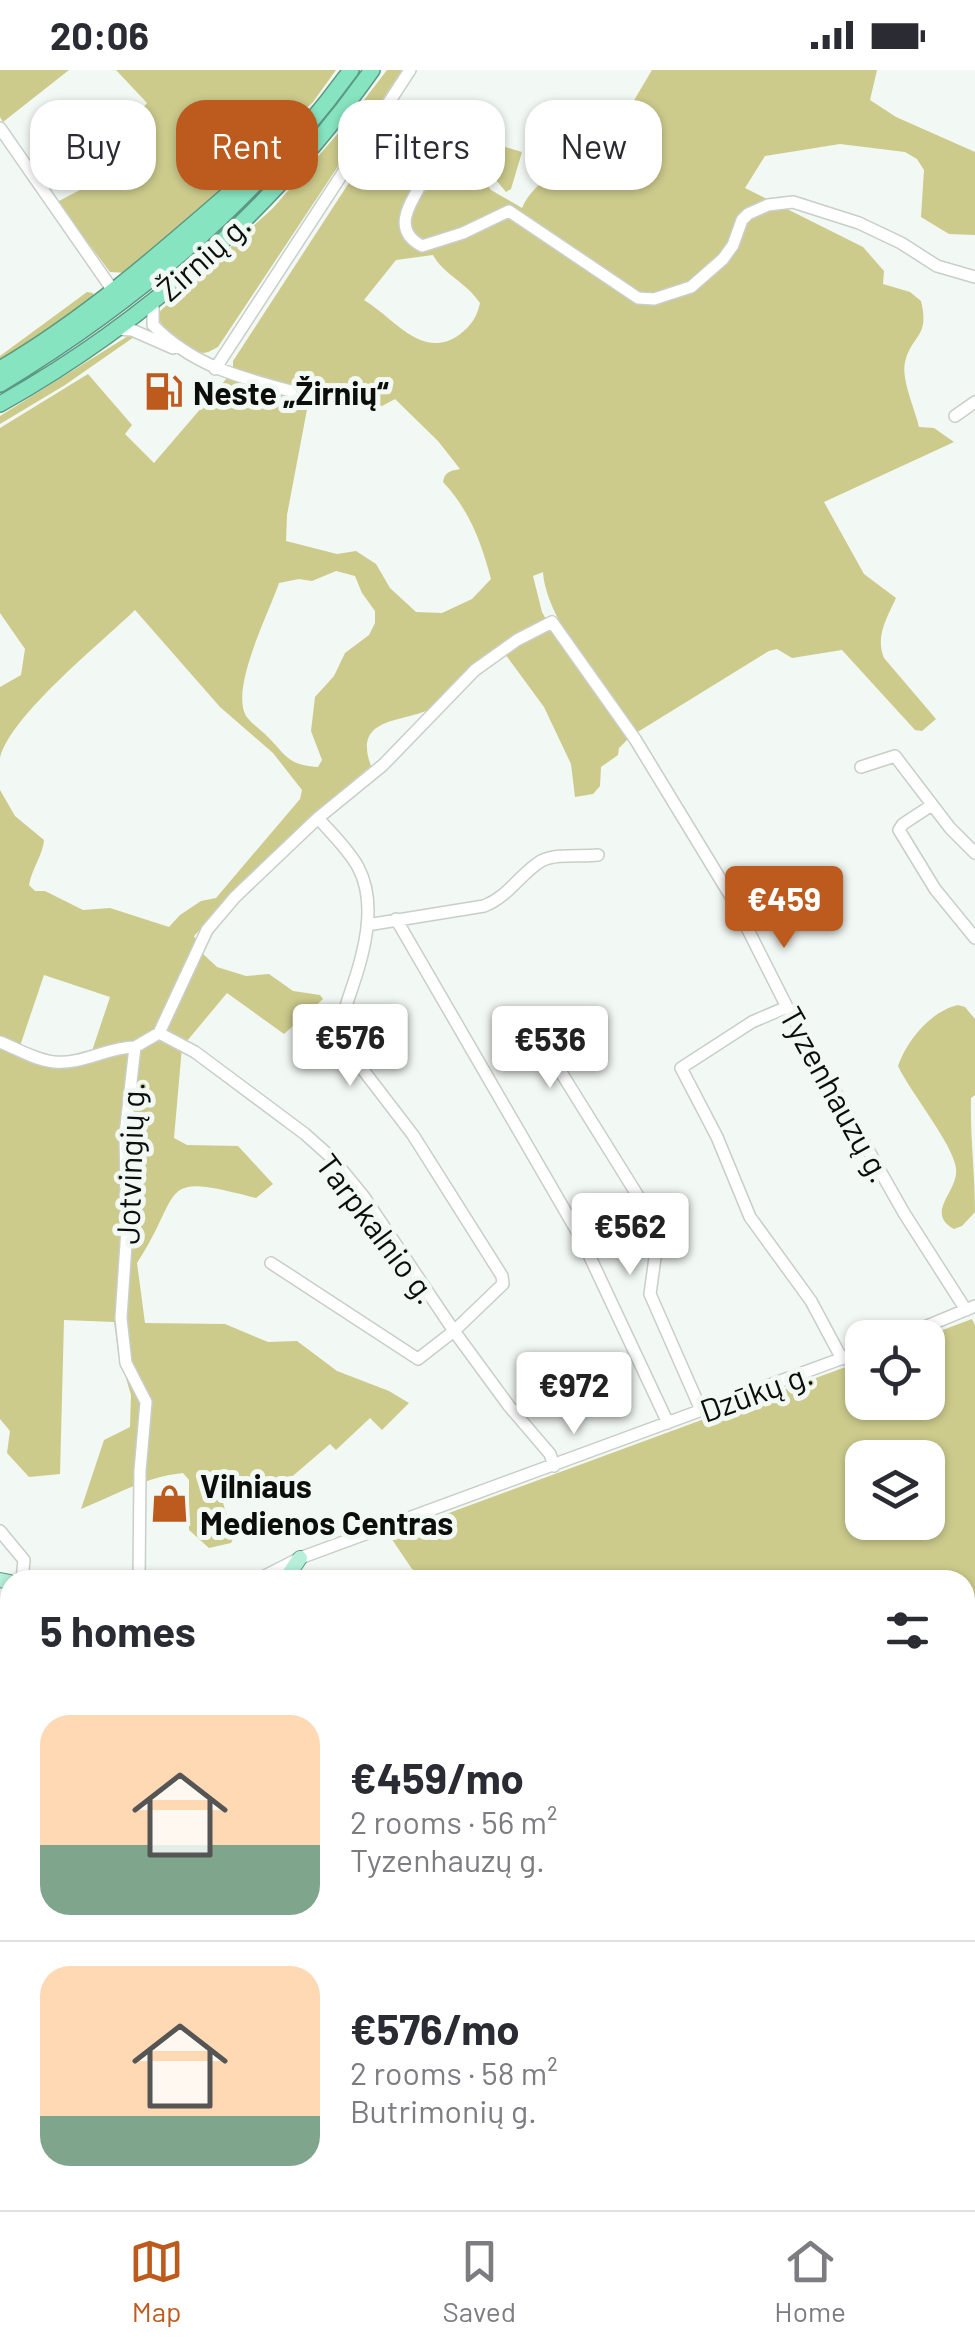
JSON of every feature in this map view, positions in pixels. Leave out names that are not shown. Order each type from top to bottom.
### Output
[{"type":"highway","name":"Žirnių g.","points":[[318,112],[351,70]]},
{"type":"highway","name":"Žirnių g.","points":[[1,398],[116,329],[209,254],[286,176],[372,70]]},
{"type":"highway","points":[[0,369],[114,292],[235,190]]},
{"type":"highway","name":"Žirnių g.","points":[[1,398],[168,266],[248,190]]},
{"type":"main road","points":[[292,1570],[300,1558]]},
{"type":"street","points":[[392,100],[410,70]]},
{"type":"street","points":[[0,128],[114,292]]},
{"type":"street","points":[[214,370],[338,183]]},
{"type":"street","points":[[418,190],[404,217],[404,228],[411,240],[422,246],[463,234],[508,212],[626,292],[654,299],[675,295],[709,274],[733,246],[748,214],[768,205],[793,202],[859,223],[901,243],[936,266],[975,277]]},
{"type":"street","points":[[154,301],[152,325],[182,351]]},
{"type":"street","points":[[116,329],[132,330],[182,351],[214,370],[290,391]]},
{"type":"street","points":[[955,416],[975,402]]},
{"type":"street","name":"Tyzenhauzų g.","points":[[318,818],[383,765],[488,660],[552,622],[635,739],[732,900],[787,1007],[904,1213],[972,1308]]},
{"type":"street","points":[[861,767],[895,756],[932,806],[975,853]]},
{"type":"street","points":[[932,806],[899,830],[936,889],[975,938]]},
{"type":"street","points":[[160,1033],[207,930],[318,818],[356,864],[364,880],[367,925],[340,1028],[344,1044],[413,1135],[502,1276],[503,1284],[454,1332],[423,1357],[414,1358],[271,1263]]},
{"type":"street","points":[[367,925],[484,906],[495,902],[539,862],[598,855]]},
{"type":"street","points":[[396,919],[582,1240],[668,1423]]},
{"type":"street","points":[[787,1007],[740,1029],[680,1068],[717,1137],[750,1217],[812,1301],[842,1360]]},
{"type":"street","points":[[534,1029],[656,1225],[650,1294],[701,1410]]},
{"type":"street","name":"Jotvingių g.","points":[[139,1570],[140,1471],[146,1402],[126,1363],[121,1318],[128,1229],[125,1135],[134,1047],[160,1033]]},
{"type":"street","name":"Tarpkalnio g.","points":[[160,1033],[195,1052],[306,1134],[333,1159],[364,1197],[454,1332],[550,1454],[554,1466]]},
{"type":"street","points":[[0,1042],[40,1059],[58,1062],[116,1047],[134,1047]]},
{"type":"street","points":[[942,1320],[972,1308]]},
{"type":"street","name":"Dzūkų g.","points":[[277,1570],[300,1558],[845,1359]]},
{"type":"street","points":[[0,1531],[24,1560],[23,1570]]},
{"type":"shaded area","points":[[0,70],[69,70],[3,122]]},
{"type":"shaded area","points":[[116,70],[336,70],[314,100],[176,100],[176,190],[221,191],[128,273],[110,272],[57,202],[80,190],[156,190],[156,100],[144,100]]},
{"type":"shaded area","points":[[387,70],[402,70],[382,100],[364,100]]},
{"type":"shaded area","points":[[652,70],[877,70],[870,100],[896,117],[975,152],[975,235],[949,234],[921,217],[924,170],[917,159],[905,152],[840,144],[765,156],[745,188],[863,247],[884,271],[883,284],[910,292],[921,301],[922,329],[905,362],[907,386],[919,427],[934,428],[954,442],[824,502],[864,574],[896,598],[881,635],[884,658],[936,719],[922,731],[915,730],[842,650],[792,658],[777,649],[636,733],[566,634],[543,572],[533,576],[542,612],[630,737],[619,748],[618,755],[601,767],[600,786],[593,794],[575,797],[571,764],[544,707],[500,647],[435,706],[376,728],[367,749],[371,766],[304,822],[194,936],[202,953],[217,967],[246,976],[269,974],[293,991],[320,995],[323,999],[284,1034],[227,993],[182,1047],[174,1138],[187,1145],[238,1146],[273,1184],[256,1198],[202,1186],[187,1187],[169,1203],[137,1263],[145,1323],[225,1324],[268,1342],[297,1341],[337,1371],[409,1403],[382,1430],[370,1418],[336,1450],[330,1444],[266,1499],[258,1491],[230,1484],[223,1489],[223,1504],[234,1537],[231,1543],[209,1548],[189,1530],[189,1480],[183,1473],[143,1482],[81,1509],[104,1440],[130,1427],[131,1395],[114,1322],[64,1320],[60,1474],[29,1477],[7,1453],[10,1431],[0,1419],[0,790],[15,816],[44,840],[29,885],[35,891],[45,891],[83,910],[110,908],[169,927],[201,901],[216,898],[300,799],[302,790],[273,753],[220,707],[135,610],[38,701],[7,741],[0,758],[0,687],[21,675],[25,649],[0,613],[0,428],[88,374],[132,425],[125,434],[154,463],[233,371],[233,361],[344,190],[416,190],[421,196],[426,190],[491,190],[522,208],[533,190],[662,190],[662,100],[634,100]],"holes":[[[433,255],[480,303],[475,317],[459,335],[433,343],[408,334],[364,300],[396,260]],[[312,383],[382,406],[395,399],[460,469],[447,474],[443,482],[473,528],[491,579],[472,599],[442,613],[416,612],[390,588],[376,564],[356,551],[337,554],[286,541],[287,515]],[[336,571],[355,576],[375,611],[375,623],[369,635],[345,653],[334,676],[315,697],[311,731],[322,760],[318,767],[290,759],[248,719],[242,703],[243,688],[279,583],[312,581]],[[44,975],[110,997],[92,1051],[59,1057],[20,1046]]]},
{"type":"shaded area","points":[[338,133],[338,166],[218,347],[203,353],[175,338],[157,314],[289,190],[318,190],[318,156]]},
{"type":"shaded area","points":[[505,147],[522,152],[511,189],[506,192]]},
{"type":"shaded area","points":[[87,292],[93,293],[94,299],[0,361],[0,356]]},
{"type":"shaded area","points":[[128,336],[134,337],[0,424],[0,416]]},
{"type":"shaded area","points":[[958,1005],[975,1019],[975,1095],[971,1098],[971,1112],[975,1212],[954,1229],[942,1216],[956,1177],[953,1158],[898,1066],[921,1028],[938,1013]]},
{"type":"shaded area","points":[[972,1319],[975,1325],[975,1570],[414,1570],[389,1535],[845,1367],[845,1420],[945,1420],[945,1329]]},
{"type":"place","name":"Neste „Žirnių“","points":[[163,392]]},
{"type":"place","name":"Vilniaus Medienos Centras","points":[[170,1503]]}]
